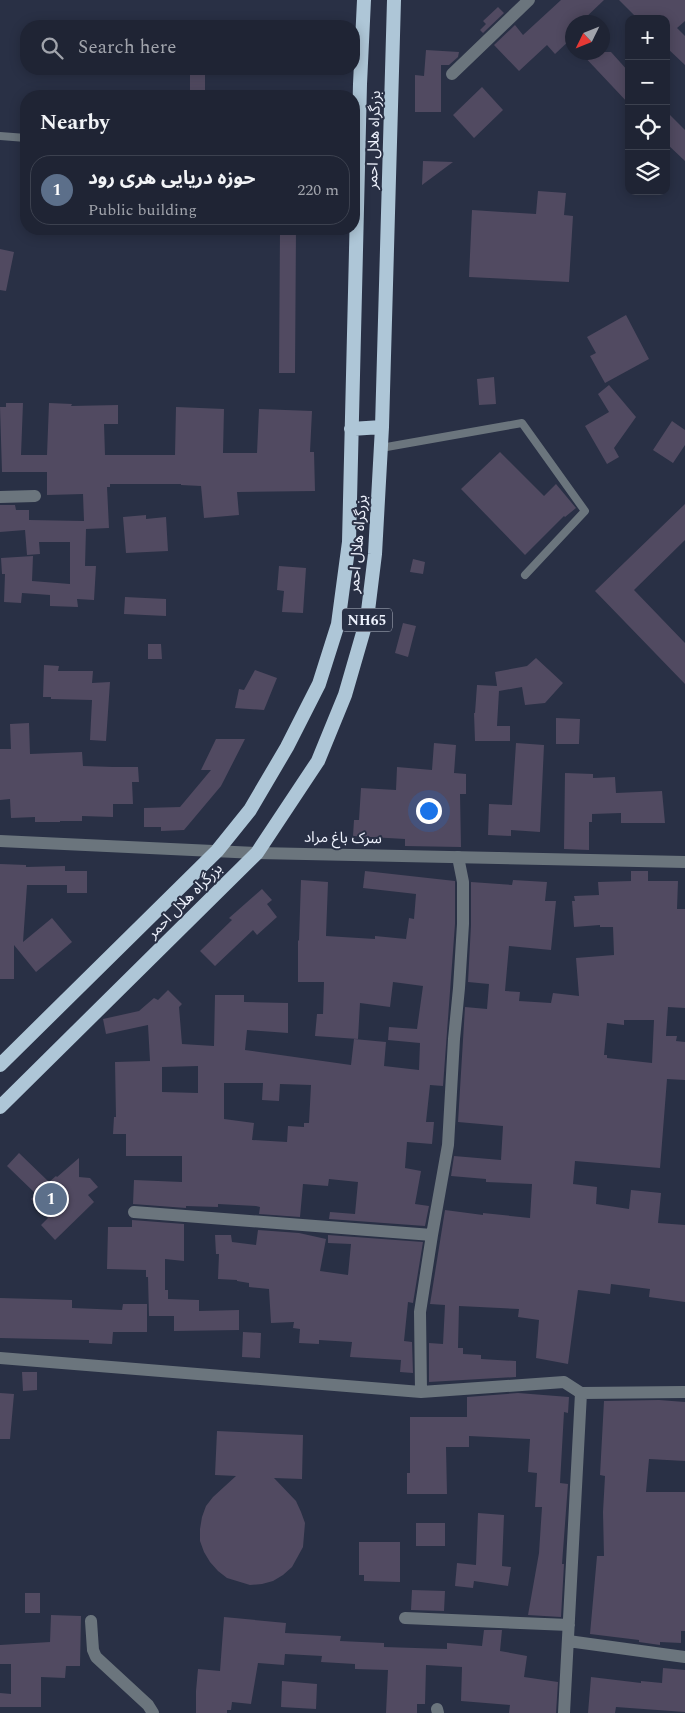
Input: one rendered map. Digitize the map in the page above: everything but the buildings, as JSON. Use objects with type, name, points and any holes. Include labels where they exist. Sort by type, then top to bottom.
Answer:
[{"type":"highway","name":"بزرگراه هلال احمر","points":[[359,90],[364,0]]},
{"type":"highway","name":"بزرگراه هلال احمر","points":[[0,1107],[257,853],[318,761],[345,695],[367,619],[375,554],[382,427],[394,0]]},
{"type":"highway","name":"بزرگراه هلال احمر","points":[[0,1065],[217,851],[250,810],[287,747],[319,684],[338,624],[349,542],[355,235]]},
{"type":"highway","points":[[351,429],[382,427]]},
{"type":"street","points":[[452,74],[529,0]]},
{"type":"street","points":[[0,497],[35,496]]},
{"type":"street","name":"سرک باغ مراد","points":[[0,842],[257,853],[685,862]]},
{"type":"street","points":[[421,1392],[420,1312],[448,1145],[459,988],[463,924],[463,882],[458,857]]},
{"type":"street","points":[[134,1212],[432,1235]]},
{"type":"street","points":[[0,1358],[421,1392],[564,1382],[581,1393],[685,1392]]},
{"type":"street","points":[[564,1713],[581,1393]]},
{"type":"street","points":[[405,1618],[569,1625]]},
{"type":"street","points":[[91,1621],[93,1650],[96,1657],[148,1705],[153,1713]]},
{"type":"street","points":[[568,1641],[685,1657]]},
{"type":"lane","points":[[0,136],[20,138]]},
{"type":"lane","points":[[381,448],[522,423],[585,511],[525,575]]},
{"type":"place","name":"حوزه دریایی هری رود","points":[[51,1199]]}]
